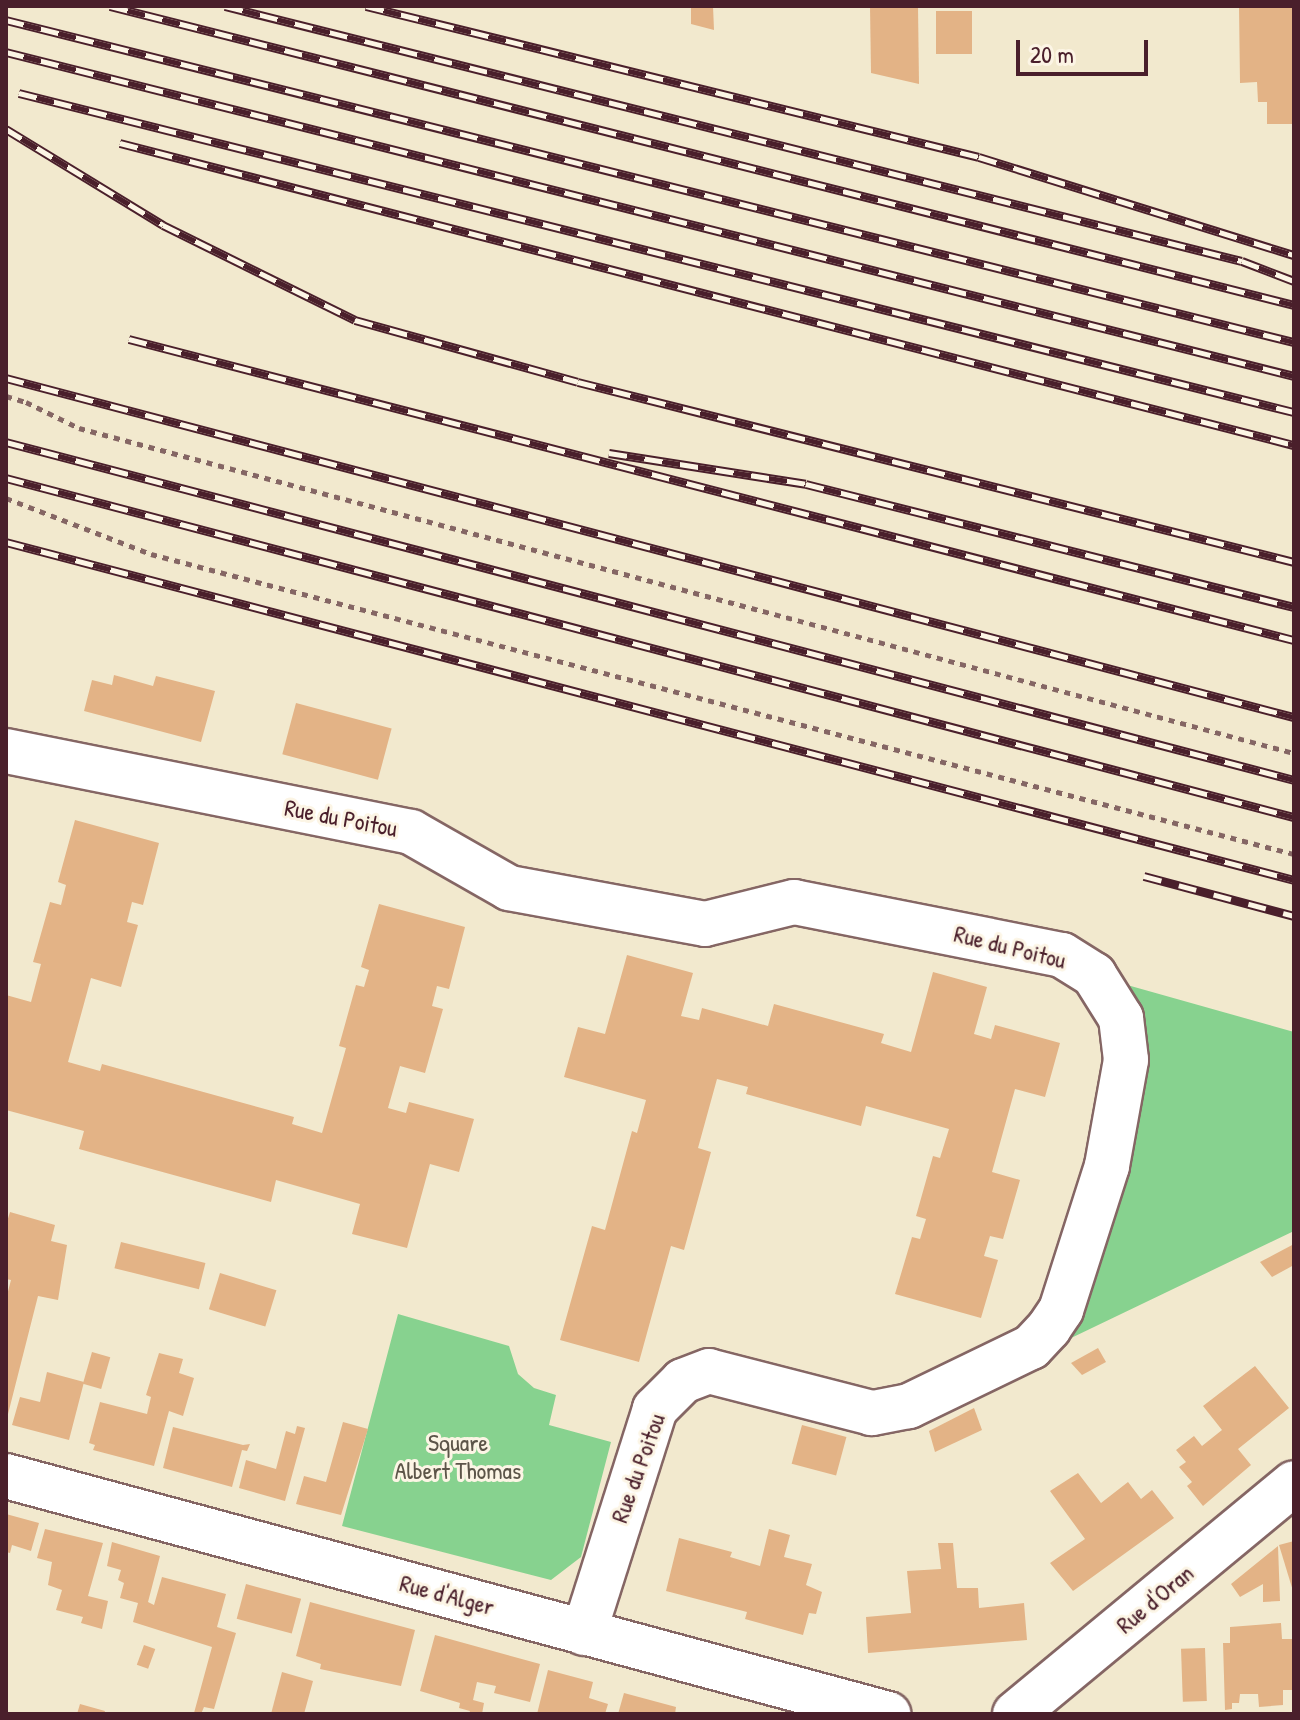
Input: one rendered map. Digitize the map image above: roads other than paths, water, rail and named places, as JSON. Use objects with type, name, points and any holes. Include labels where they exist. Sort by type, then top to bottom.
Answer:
[{"type":"street","name":"Rue du Poitou","points":[[6,751],[411,832],[509,888],[705,924],[794,902],[1062,955],[1094,975],[1121,1018],[1126,1060],[1107,1166],[1061,1310],[1031,1347],[909,1406],[872,1413],[709,1371],[683,1381],[655,1409],[584,1633]]},
{"type":"street","name":"Rue d'Alger","points":[[6,1476],[888,1714]]},
{"type":"street","name":"Rue d'Oran","points":[[1015,1714],[1294,1483]]},
{"type":"railway","points":[[110,6],[1294,305]]},
{"type":"railway","points":[[225,6],[1242,261],[1294,281]]},
{"type":"railway","points":[[366,6],[979,157],[1294,255]]},
{"type":"railway","points":[[6,20],[1294,342]]},
{"type":"railway","points":[[6,52],[1294,376]]},
{"type":"railway","points":[[19,93],[1294,412]]},
{"type":"railway","points":[[6,129],[163,225],[355,320],[578,382],[1294,562]]},
{"type":"railway","points":[[120,143],[1294,445]]},
{"type":"railway","points":[[129,339],[1294,640]]},
{"type":"railway","points":[[6,378],[1294,717]]},
{"type":"railway","points":[[6,442],[1294,780]]},
{"type":"railway","points":[[609,453],[806,484],[1294,607]]},
{"type":"railway","points":[[6,478],[1294,817]]},
{"type":"railway","points":[[6,542],[1294,880]]},
{"type":"railway","points":[[1144,876],[1294,916]]},
{"type":"park label","name":"Square Albert Thomas","points":[[458,1457]]}]
